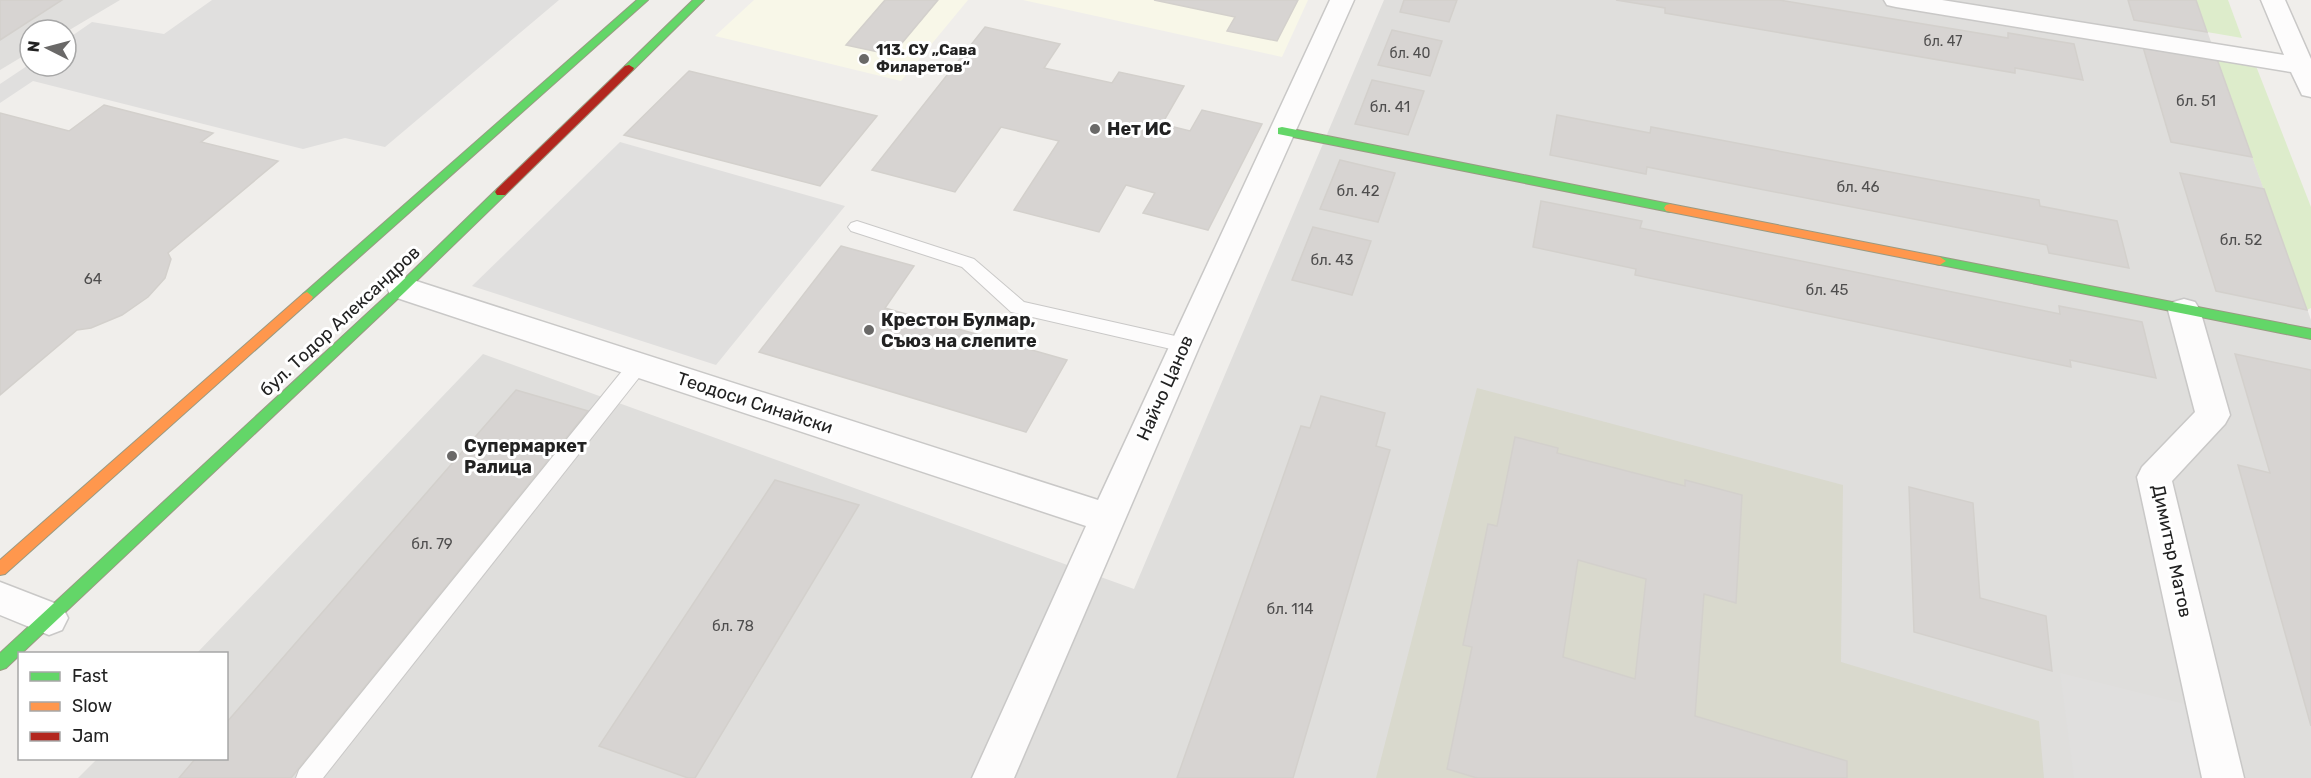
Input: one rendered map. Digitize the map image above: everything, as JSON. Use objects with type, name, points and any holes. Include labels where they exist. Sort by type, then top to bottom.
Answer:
[{"type":"main road","name":"бул. Тодор Александров","points":[[0,569],[643,0]]},
{"type":"main road","name":"бул. Тодор Александров","points":[[0,663],[402,288],[699,0]]},
{"type":"main road","points":[[1282,131],[2311,334]]},
{"type":"street","name":"Найчо Цанов","points":[[993,778],[1184,345],[1342,0]]},
{"type":"street","points":[[1896,0],[2306,77]]},
{"type":"street","points":[[2273,0],[2306,77]]},
{"type":"street","name":"Теодоси Синайски","points":[[402,288],[1108,518]]},
{"type":"street","name":"Димитър Матов","points":[[2184,310],[2213,415],[2154,477],[2223,778]]},
{"type":"street","points":[[0,598],[49,618]]},
{"type":"lane","points":[[857,226],[968,263],[1018,307],[1184,345]]},
{"type":"lane","points":[[308,778],[638,365]]},
{"type":"shaded area","points":[[0,0],[120,0],[78,25],[78,18],[18,18],[18,59],[0,70]]},
{"type":"shaded area","points":[[212,0],[559,0],[385,147],[345,138],[303,149],[33,81],[0,103],[0,84],[18,72],[18,78],[78,78],[78,32],[92,22],[164,34]]},
{"type":"shaded area","name":"113. СУ „Сава Филаретов“","points":[[754,0],[968,0],[901,81],[715,36]]},
{"type":"shaded area","points":[[1023,0],[1308,0],[1282,57]]},
{"type":"shaded area","points":[[1384,0],[2196,0],[2311,320],[2311,778],[78,778],[96,760],[228,760],[228,652],[198,652],[483,354],[1134,589]]},
{"type":"shaded area","points":[[620,142],[845,206],[716,365],[472,286]]},
{"type":"shaded area","points":[[1477,388],[1843,485],[1841,662],[2039,721],[2044,778],[1376,778]]},
{"type":"shaded area","points":[[2060,673],[2196,707],[2211,778],[2074,778]]},
{"type":"green space","points":[[2196,0],[2228,0],[2242,38],[2207,32]]},
{"type":"green space","points":[[2217,59],[2256,66],[2311,207],[2311,308],[2307,310]]},
{"type":"building","points":[[0,0],[62,0],[34,18],[18,18],[18,28],[0,40]]},
{"type":"building","points":[[885,0],[938,0],[892,55],[846,45]]},
{"type":"building","points":[[1154,0],[1298,0],[1277,41],[1227,31],[1235,17]]},
{"type":"building","points":[[1404,0],[1457,0],[1449,22],[1400,12]]},
{"type":"building","points":[[1616,0],[1779,0],[2008,38],[2008,33],[2074,44],[2083,80],[2015,68],[2015,73],[1665,13],[1665,8]]},
{"type":"building","points":[[2128,0],[2196,0],[2207,32],[2134,20]]},
{"type":"building","name":"Нет ИС","points":[[985,27],[1060,44],[1044,68],[1112,83],[1119,72],[1184,86],[1162,124],[1190,131],[1202,110],[1262,124],[1208,230],[1143,213],[1155,193],[1126,185],[1099,232],[1014,210],[1059,141],[1001,127],[955,192],[872,170]]},
{"type":"building","points":[[1392,30],[1442,41],[1430,76],[1378,65]]},
{"type":"building","points":[[2143,47],[2217,59],[2252,157],[2171,142]]},
{"type":"building","points":[[689,71],[877,116],[820,186],[624,135]]},
{"type":"building","points":[[1372,80],[1424,91],[1408,135],[1355,124]]},
{"type":"building","points":[[104,105],[213,133],[201,142],[278,161],[168,253],[171,259],[165,278],[148,297],[122,315],[91,328],[77,330],[0,395],[0,113],[69,131]]},
{"type":"building","points":[[1557,115],[1650,133],[1651,127],[2039,200],[2040,206],[2117,221],[2129,268],[2049,253],[2047,245],[1647,167],[1646,174],[1550,155]]},
{"type":"building","points":[[1340,160],[1395,173],[1378,222],[1320,209]]},
{"type":"building","points":[[2180,173],[2264,189],[2307,310],[2216,291]]},
{"type":"building","points":[[1541,201],[1642,221],[1640,228],[2060,314],[2059,306],[2142,322],[2156,378],[2070,360],[2071,367],[1635,275],[1636,269],[1533,247]]},
{"type":"building","points":[[1313,227],[1371,241],[1352,295],[1292,280]]},
{"type":"building","name":"Крестон Булмар, Съюз на слепите","points":[[841,246],[914,266],[885,308],[1067,360],[1026,432],[759,352]]},
{"type":"building","points":[[2235,354],[2311,370],[2311,726],[2238,465],[2270,473]]},
{"type":"building","points":[[516,390],[588,411],[291,778],[179,778],[194,760],[228,760],[228,721]]},
{"type":"building","points":[[1321,396],[1385,413],[1376,446],[1390,450],[1293,778],[1177,778],[1301,426],[1310,428]]},
{"type":"building","points":[[1515,437],[1558,448],[1557,453],[1685,486],[1685,480],[1742,495],[1736,603],[1704,594],[1695,716],[1847,761],[1847,778],[1477,778],[1447,769],[1472,647],[1463,645],[1488,524],[1497,526]],"holes":[[[1578,560],[1646,579],[1635,679],[1563,657]]]},
{"type":"building","points":[[775,480],[859,505],[695,778],[688,778],[599,746]]},
{"type":"building","points":[[1909,487],[1973,503],[1980,598],[2046,616],[2052,671],[1914,632]]},
{"type":"traffic: fast","points":[[307,297],[643,0]]},
{"type":"traffic: fast","points":[[629,68],[699,0]]},
{"type":"traffic: fast","points":[[1282,131],[1670,208]]},
{"type":"traffic: fast","points":[[0,663],[402,288],[501,192]]},
{"type":"traffic: fast","points":[[1940,261],[2311,334]]},
{"type":"traffic: slow","points":[[1670,208],[1940,261]]},
{"type":"traffic: slow","points":[[0,569],[307,297]]},
{"type":"traffic: jam","points":[[501,192],[629,68]]},
{"type":"place","name":"113. СУ „Сава Филаретов“","points":[[864,59]]},
{"type":"place","name":"Нет ИС","points":[[1095,129]]},
{"type":"place","name":"Крестон Булмар, Съюз на слепите","points":[[869,330]]},
{"type":"place","name":"Супермаркет Ралица","points":[[452,456]]}]
